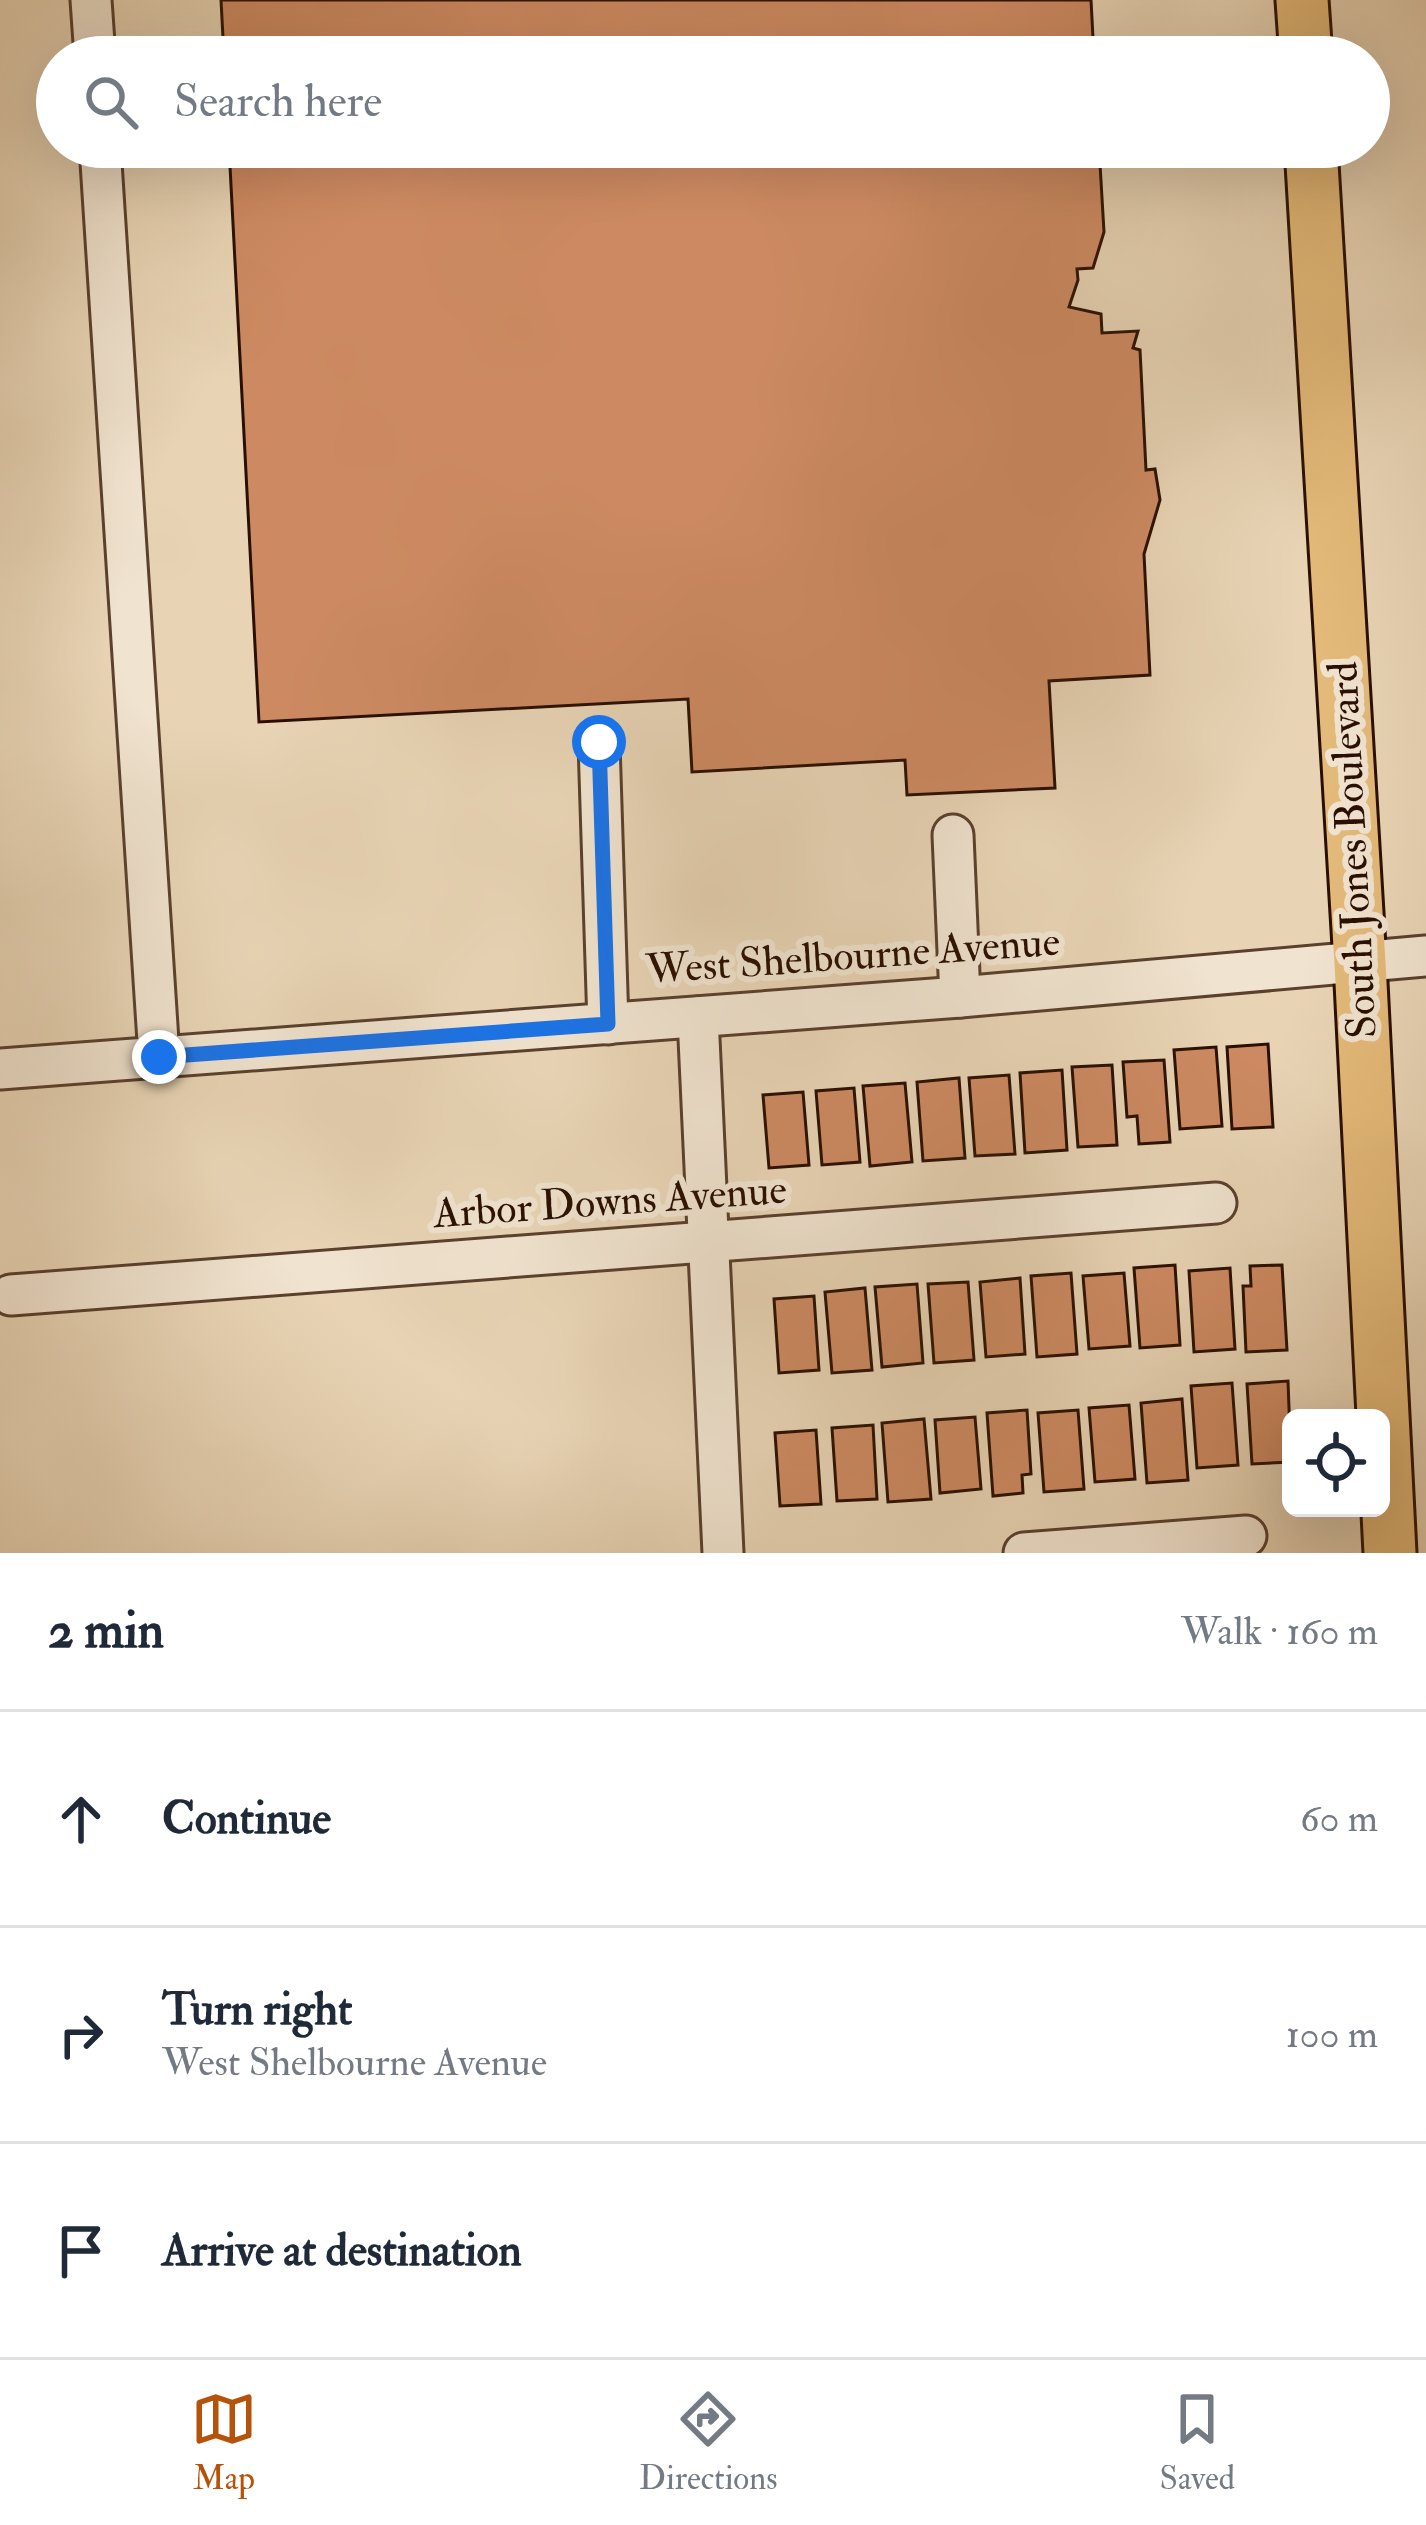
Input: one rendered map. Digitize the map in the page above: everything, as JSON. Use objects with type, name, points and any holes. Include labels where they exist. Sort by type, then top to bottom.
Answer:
[{"type":"main road","points":[[1303,0],[1305,36]]},
{"type":"main road","name":"South Jones Boulevard","points":[[1312,168],[1390,1553]]},
{"type":"street","points":[[91,0],[93,36]]},
{"type":"street","points":[[101,168],[159,1057]]},
{"type":"street","points":[[599,742],[608,1024]]},
{"type":"street","points":[[953,835],[960,997]]},
{"type":"street","name":"West Shelbourne Avenue","points":[[0,1069],[960,997],[1426,956]]},
{"type":"street","points":[[698,1017],[724,1553]]},
{"type":"street","name":"Arbor Downs Avenue","points":[[11,1295],[1216,1203]]},
{"type":"street","points":[[1024,1553],[1246,1536]]},
{"type":"building","points":[[221,0],[1091,0],[1093,36],[223,36]]},
{"type":"building","points":[[230,168],[1100,168],[1104,232],[1093,268],[1077,269],[1069,307],[1101,314],[1102,333],[1138,331],[1133,348],[1140,350],[1146,470],[1155,469],[1160,500],[1144,554],[1150,675],[1049,681],[1055,788],[907,795],[905,760],[692,772],[688,699],[259,722]]},
{"type":"building","points":[[1268,1044],[1273,1127],[1232,1129],[1227,1047]]},
{"type":"building","points":[[1216,1047],[1222,1126],[1180,1129],[1174,1050]]},
{"type":"building","points":[[1164,1060],[1170,1142],[1139,1144],[1137,1116],[1127,1117],[1123,1062]]},
{"type":"building","points":[[1112,1065],[1117,1145],[1078,1147],[1072,1067]]},
{"type":"building","points":[[1062,1070],[1067,1150],[1025,1153],[1020,1073]]},
{"type":"building","points":[[1009,1075],[1015,1154],[975,1156],[969,1078]]},
{"type":"building","points":[[959,1078],[965,1158],[923,1161],[917,1082]]},
{"type":"building","points":[[905,1083],[912,1162],[870,1166],[863,1086]]},
{"type":"building","points":[[854,1088],[860,1162],[822,1165],[816,1091]]},
{"type":"building","points":[[803,1092],[809,1165],[769,1168],[763,1095]]},
{"type":"building","points":[[1175,1265],[1180,1345],[1140,1348],[1134,1268]]},
{"type":"building","points":[[1282,1265],[1287,1350],[1246,1352],[1243,1286],[1251,1286],[1250,1266]]},
{"type":"building","points":[[1230,1268],[1235,1349],[1194,1352],[1189,1271]]},
{"type":"building","points":[[1071,1273],[1077,1354],[1037,1357],[1031,1276]]},
{"type":"building","points":[[1124,1273],[1130,1346],[1089,1349],[1083,1276]]},
{"type":"building","points":[[1020,1278],[1025,1354],[986,1357],[980,1282]]},
{"type":"building","points":[[968,1282],[974,1360],[934,1363],[928,1284]]},
{"type":"building","points":[[917,1284],[923,1363],[882,1367],[875,1287]]},
{"type":"building","points":[[865,1288],[872,1370],[832,1373],[825,1292]]},
{"type":"building","points":[[814,1296],[819,1370],[779,1373],[774,1299]]},
{"type":"building","points":[[1288,1381],[1289,1409],[1282,1409],[1282,1462],[1252,1464],[1247,1384]]},
{"type":"building","points":[[1232,1383],[1238,1465],[1197,1468],[1191,1386]]},
{"type":"building","points":[[1182,1399],[1188,1480],[1147,1483],[1141,1403]]},
{"type":"building","points":[[1129,1405],[1135,1479],[1095,1482],[1089,1408]]},
{"type":"building","points":[[1027,1410],[1031,1474],[1022,1475],[1023,1493],[993,1496],[987,1413]]},
{"type":"building","points":[[1078,1410],[1084,1489],[1044,1492],[1038,1413]]},
{"type":"building","points":[[975,1417],[981,1489],[940,1493],[935,1420]]},
{"type":"building","points":[[924,1419],[931,1499],[888,1502],[882,1423]]},
{"type":"building","points":[[873,1425],[877,1499],[837,1501],[832,1428]]},
{"type":"building","points":[[816,1430],[821,1504],[780,1506],[775,1433]]},
{"type":"route","points":[[159,1057],[608,1024],[599,742]]}]
